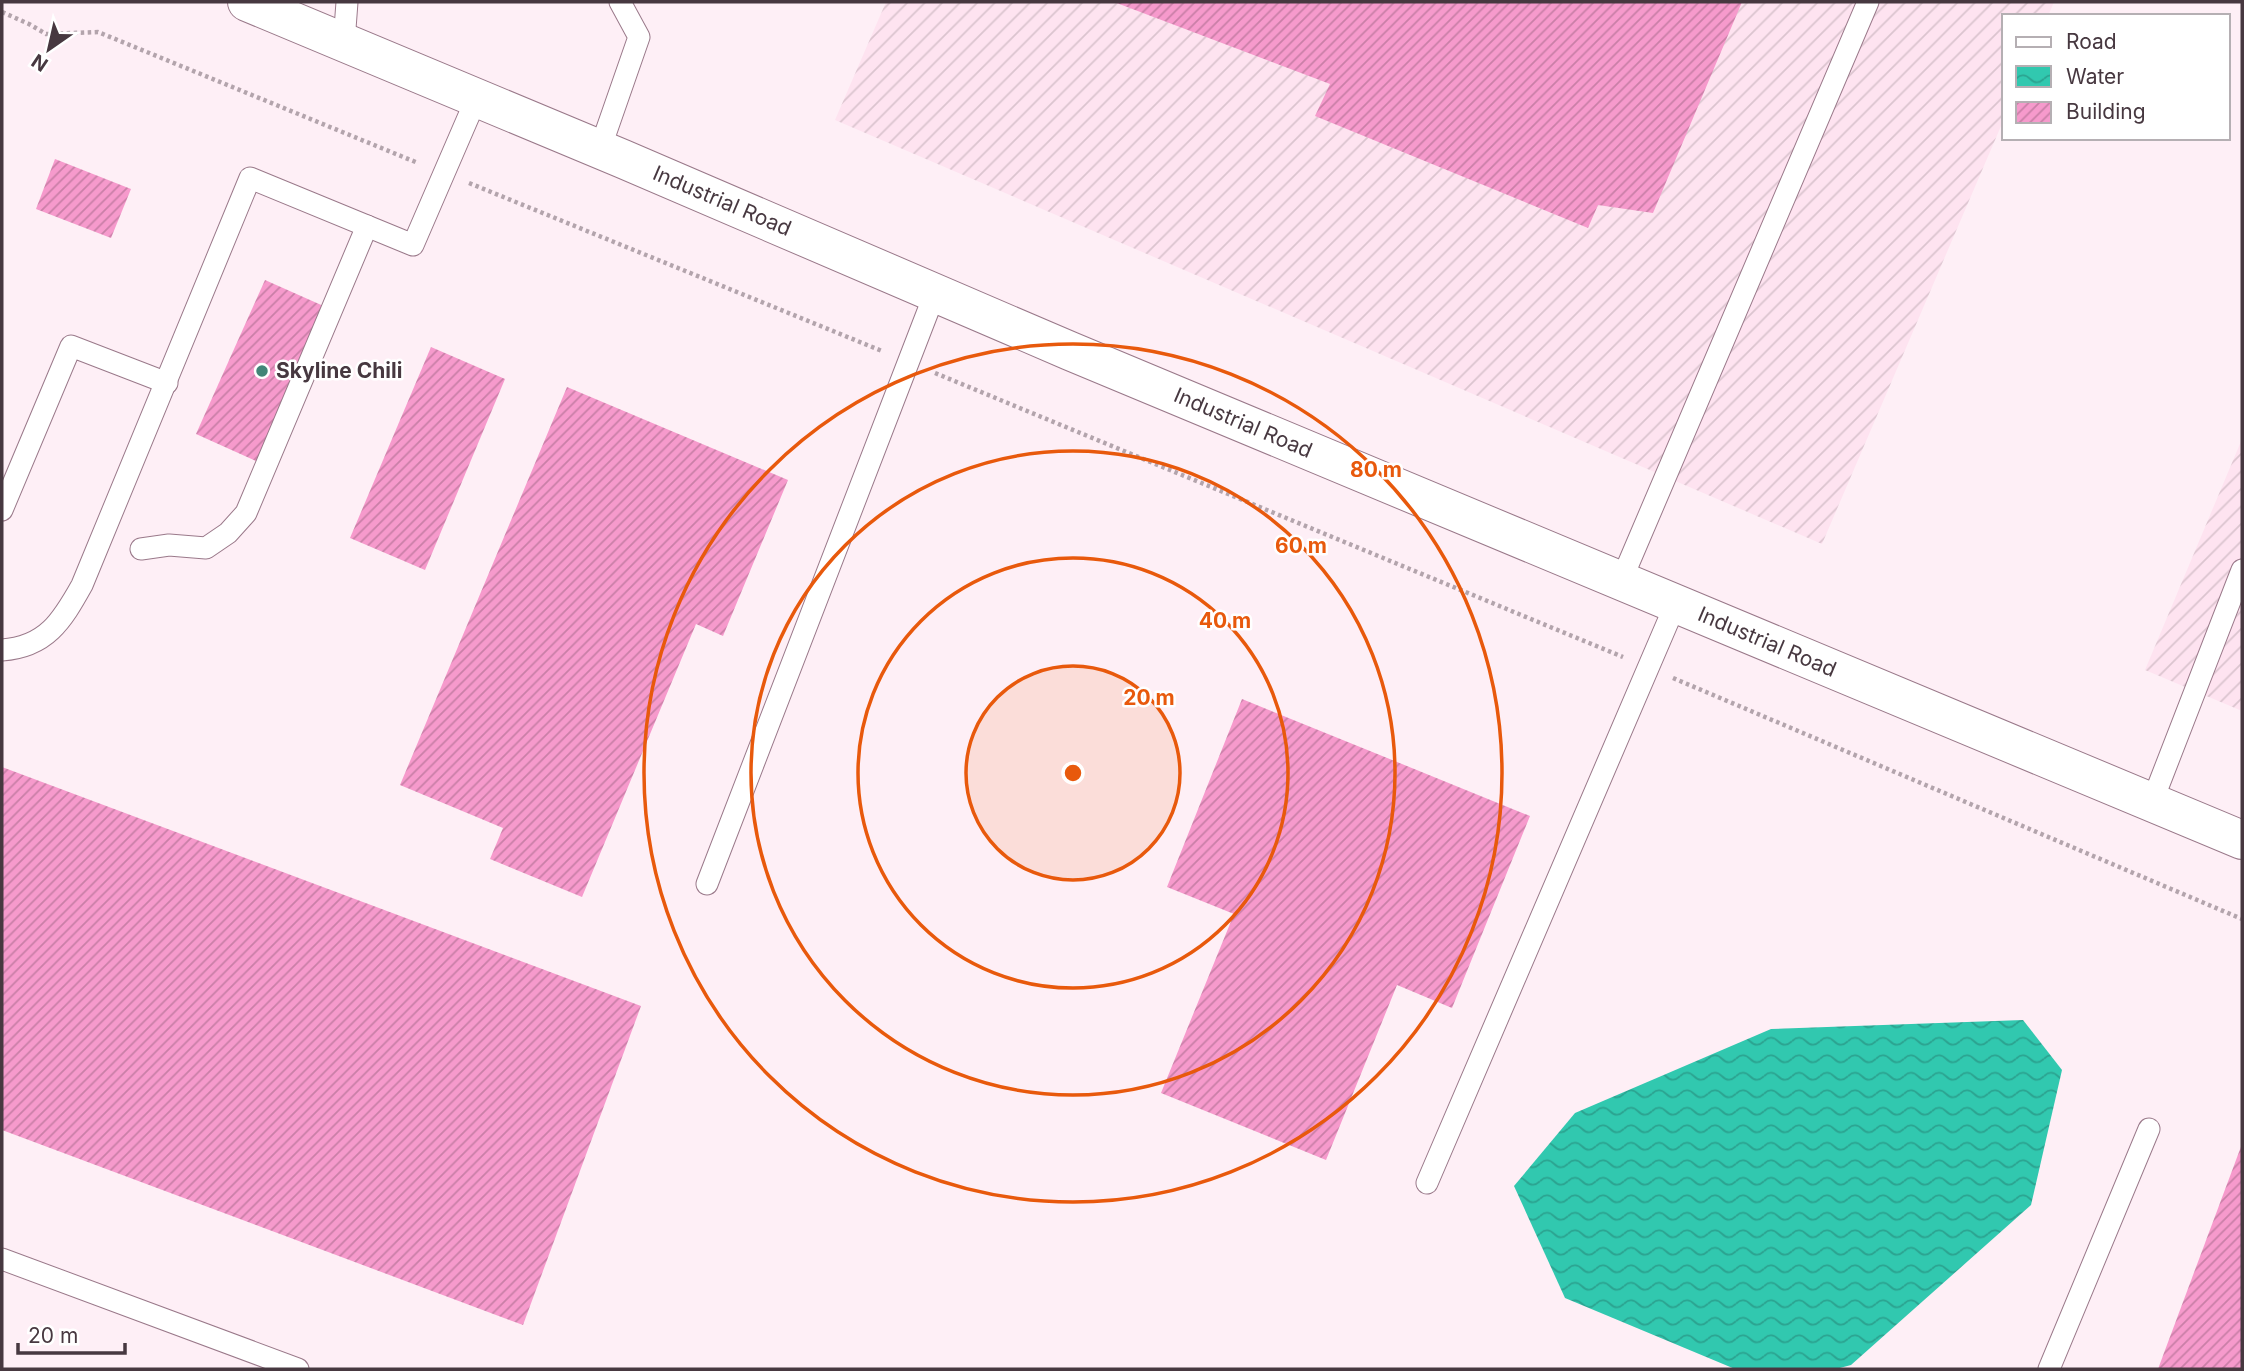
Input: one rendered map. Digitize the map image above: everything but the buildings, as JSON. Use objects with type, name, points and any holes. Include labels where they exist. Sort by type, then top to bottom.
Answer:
[{"type":"main road","name":"Industrial Road","points":[[258,4],[935,293],[2242,840]]},
{"type":"lane","points":[[344,42],[348,2]]},
{"type":"lane","points":[[600,149],[639,37],[620,2]]},
{"type":"lane","points":[[1621,581],[1868,2]]},
{"type":"lane","points":[[2,650],[20,648],[46,636],[66,615],[82,585],[105,535],[250,178],[413,245],[477,97]]},
{"type":"lane","points":[[141,549],[169,545],[206,548],[228,533],[246,513],[367,226]]},
{"type":"lane","points":[[707,884],[935,293]]},
{"type":"lane","points":[[2,510],[71,346],[167,383]]},
{"type":"lane","points":[[2152,802],[2242,570]]},
{"type":"lane","points":[[1427,1183],[1676,604]]},
{"type":"lane","points":[[2049,1369],[2149,1129]]},
{"type":"lane","points":[[2,1259],[298,1369]]},
{"type":"path","points":[[2,12],[46,34],[98,32],[405,157]]},
{"type":"path","points":[[487,190],[859,341]]},
{"type":"path","points":[[955,381],[1599,647]]},
{"type":"path","points":[[1698,688],[2242,919]]},
{"type":"shaded area","points":[[886,2],[2054,2],[2049,14],[2002,14],[2002,124],[1822,544],[835,120]]},
{"type":"shaded area","points":[[2242,439],[2242,711],[2145,670]]},
{"type":"water","points":[[2023,1020],[2062,1070],[2031,1205],[1851,1365],[1836,1369],[1735,1369],[1565,1298],[1514,1186],[1575,1113],[1771,1029]]},
{"type":"place","name":"Skyline Chili","points":[[262,371]]}]
